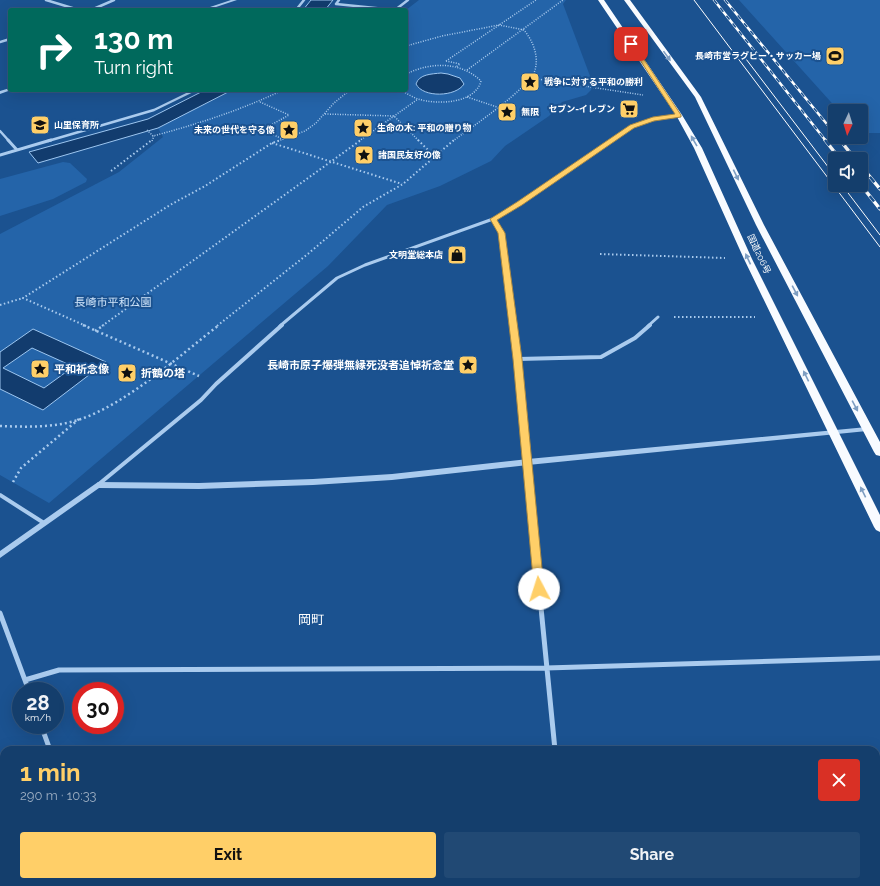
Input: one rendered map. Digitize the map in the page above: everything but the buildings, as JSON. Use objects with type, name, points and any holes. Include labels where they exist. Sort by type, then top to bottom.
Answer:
[{"type":"highway","name":"国道206号","points":[[601,0],[678,115],[698,148],[748,259],[880,527]]},
{"type":"highway","name":"国道206号","points":[[627,0],[698,97],[760,225],[880,452]]},
{"type":"street","points":[[46,0],[72,8]]},
{"type":"street","points":[[96,8],[114,0]]},
{"type":"street","points":[[209,8],[235,0]]},
{"type":"street","points":[[298,8],[304,0]]},
{"type":"street","points":[[339,0],[336,4],[375,8]]},
{"type":"street","points":[[398,8],[408,0]]},
{"type":"street","points":[[0,155],[154,110],[191,92]]},
{"type":"street","points":[[0,555],[98,485],[201,400],[260,343],[337,278],[365,265],[493,219],[520,204],[632,126],[653,119],[678,115]]},
{"type":"street","points":[[0,131],[17,150]]},
{"type":"street","points":[[493,219],[502,233],[518,359],[555,746]]},
{"type":"street","points":[[518,359],[601,357],[636,338],[658,317]]},
{"type":"street","points":[[98,485],[199,486],[313,482],[392,477],[528,462],[867,429]]},
{"type":"street","points":[[0,495],[44,523]]},
{"type":"street","points":[[0,613],[25,680],[59,670],[546,668],[880,658]]},
{"type":"street","points":[[44,734],[49,746]]},
{"type":"path","points":[[456,67],[460,64],[446,61],[536,0]]},
{"type":"path","points":[[467,70],[524,30],[563,0]]},
{"type":"path","points":[[0,426],[39,427],[80,419],[106,408],[169,364],[309,253],[363,206],[403,184],[434,156],[497,107],[531,78],[535,71],[537,59],[531,39],[524,30],[499,25],[442,36],[408,45]]},
{"type":"path","points":[[404,92],[418,99],[443,101],[467,97],[481,87],[481,81],[476,75],[467,70],[456,67],[430,66],[408,73]]},
{"type":"path","points":[[531,78],[666,97]]},
{"type":"path","points":[[111,171],[152,141],[154,136],[207,121],[259,102],[280,92]]},
{"type":"path","points":[[0,305],[23,298],[170,205],[205,186],[272,143],[305,131],[348,92]]},
{"type":"path","points":[[467,97],[497,107]]},
{"type":"path","points":[[95,331],[418,99]]},
{"type":"path","points":[[259,102],[289,115],[262,130],[283,139]]},
{"type":"path","points":[[324,114],[394,116],[434,156]]},
{"type":"path","points":[[149,132],[154,136]]},
{"type":"path","points":[[272,143],[403,184]]},
{"type":"path","points":[[600,254],[748,259]]},
{"type":"path","points":[[23,298],[216,384]]},
{"type":"path","points":[[658,317],[777,318]]},
{"type":"path","points":[[10,484],[14,481],[20,468],[80,419]]},
{"type":"green space","name":"長崎市平和公園","points":[[419,0],[566,0],[563,4],[593,84],[591,90],[586,95],[562,102],[549,116],[505,146],[491,161],[440,186],[387,205],[328,266],[49,503],[0,475],[0,234],[119,172],[163,137],[158,128],[228,92],[408,92],[408,8]]},
{"type":"green space","name":"長崎市営ラグビー・サッカー場","points":[[739,0],[880,0],[880,133],[868,133],[868,104],[833,104]]},
{"type":"green space","points":[[63,162],[70,163],[87,179],[86,182],[53,199],[0,216],[0,179]]},
{"type":"shaded area","points":[[311,0],[333,0],[327,8],[305,8]]},
{"type":"shaded area","points":[[441,73],[460,78],[464,84],[454,91],[432,94],[420,89],[416,84],[423,76]]},
{"type":"shaded area","points":[[201,92],[228,92],[158,128],[38,163],[29,152],[148,119]]},
{"type":"shaded area","points":[[33,329],[106,362],[43,410],[0,389],[0,352]],"holes":[[[32,348],[73,367],[44,388],[3,368]]]},
{"type":"tram line","points":[[694,0],[880,247]]},
{"type":"tram line","points":[[746,59],[828,167]]},
{"type":"tram line","points":[[847,192],[880,235]]},
{"type":"railway","points":[[714,0],[826,141]]},
{"type":"railway","points":[[725,0],[828,125]]},
{"type":"railway","points":[[825,140],[834,152]]},
{"type":"railway","points":[[843,144],[849,152]]},
{"type":"railway","points":[[868,174],[880,189]]},
{"type":"railway","points":[[867,192],[880,209]]},
{"type":"place","name":"長崎市営ラグビー・サッカー場","points":[[835,56]]},
{"type":"place","name":"戦争に対する平和の勝利","points":[[530,82]]},
{"type":"place","name":"セブン-イレブン","points":[[629,109]]},
{"type":"place","name":"無限","points":[[507,112]]},
{"type":"place","name":"山里保育所","points":[[40,125]]},
{"type":"place","name":"生命の木: 平和の贈り物","points":[[363,128]]},
{"type":"place","name":"未来の世代を守る像","points":[[289,130]]},
{"type":"place","name":"諸国民友好の像","points":[[364,155]]},
{"type":"place","name":"文明堂総本店","points":[[457,255]]},
{"type":"place","name":"長崎市原子爆弾無縁死没者追悼祈念堂","points":[[468,365]]},
{"type":"place","name":"平和祈念像","points":[[40,369]]},
{"type":"place","name":"折鶴の塔","points":[[127,373]]},
{"type":"district","name":"岡町","points":[[311,619]]},
{"type":"route","points":[[539,589],[518,359],[502,233],[493,219],[520,204],[632,126],[653,119],[678,115],[631,44]]}]
